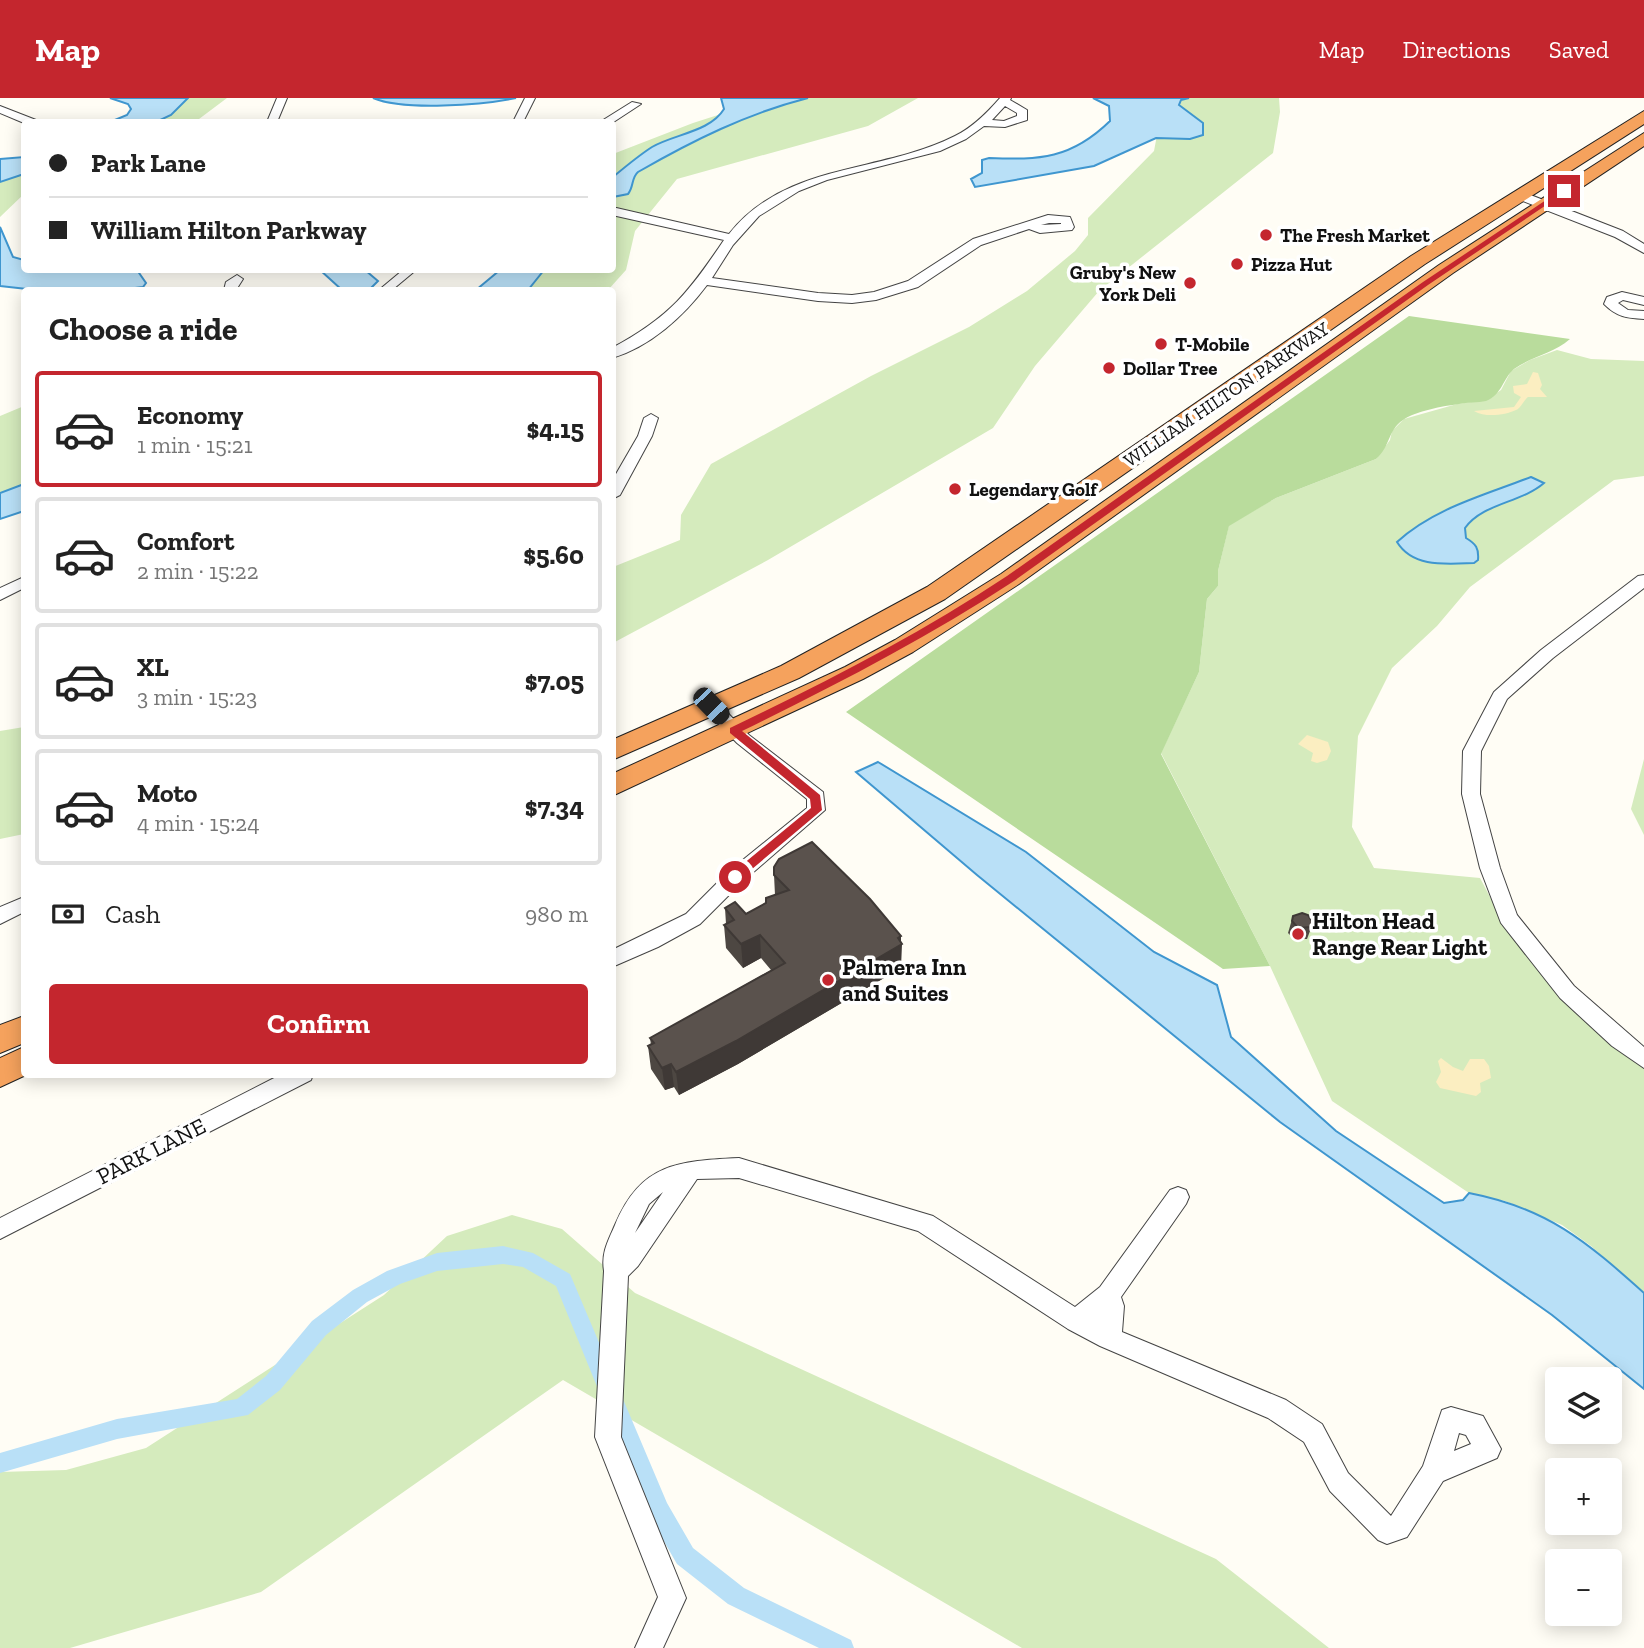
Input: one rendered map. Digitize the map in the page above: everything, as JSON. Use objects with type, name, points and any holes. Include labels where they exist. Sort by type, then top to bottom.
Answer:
[{"type":"highway","name":"WILLIAM HILTON PARKWAY","points":[[616,749],[841,647],[936,593],[1418,260],[1644,116]]},
{"type":"highway","name":"WILLIAM HILTON PARKWAY","points":[[616,784],[734,730],[904,646],[1010,579],[1425,283],[1644,138]]},
{"type":"highway","points":[[1079,528],[1153,454],[1150,444]]},
{"type":"highway","points":[[734,730],[736,708],[841,647]]},
{"type":"highway","points":[[0,1040],[21,1030]]},
{"type":"highway","points":[[0,1073],[21,1062]]},
{"type":"street","points":[[273,119],[282,98]]},
{"type":"street","points":[[520,119],[530,98]]},
{"type":"street","points":[[616,352],[659,328],[680,309],[731,238],[746,220],[766,203],[795,188],[832,175],[939,148],[965,137],[1005,100],[1023,112],[1023,117],[1005,124],[983,123]]},
{"type":"street","points":[[611,119],[636,103]]},
{"type":"street","points":[[0,108],[25,119]]},
{"type":"street","points":[[1519,195],[1619,234],[1644,249]]},
{"type":"street","points":[[616,212],[731,238]]},
{"type":"street","points":[[702,280],[818,297],[852,299],[876,296],[913,284],[977,242],[1032,226]]},
{"type":"street","points":[[1619,234],[1644,239]]},
{"type":"street","points":[[389,287],[406,273]]},
{"type":"street","points":[[1644,300],[1622,296],[1611,303],[1625,314],[1644,315]]},
{"type":"street","points":[[616,488],[652,418]]},
{"type":"street","points":[[1644,580],[1547,654],[1500,696],[1472,751],[1471,794],[1490,868],[1508,918],[1567,992],[1644,1059]]},
{"type":"street","points":[[0,595],[21,584]]},
{"type":"street","points":[[616,957],[693,919],[735,877],[816,810],[816,797],[734,730],[711,706]]},
{"type":"street","points":[[0,916],[21,906]]},
{"type":"street","name":"PARK LANE","points":[[0,1229],[295,1078]]},
{"type":"street","points":[[649,1648],[672,1598],[608,1437],[616,1271],[630,1259],[691,1170],[738,1168],[925,1223],[1077,1321],[1109,1338],[1277,1409],[1313,1433],[1339,1482],[1387,1531],[1398,1528],[1434,1472]]},
{"type":"street","points":[[1077,1321],[1108,1295],[1178,1197]]},
{"type":"street","points":[[1108,1295],[1112,1306],[1109,1338]]},
{"type":"green space","points":[[149,98],[227,98],[199,119],[129,119]]},
{"type":"green space","points":[[771,98],[918,98],[868,126],[677,179],[635,231],[626,270],[611,287],[496,287],[512,273],[616,273],[616,153],[693,123]]},
{"type":"green space","points":[[1164,98],[1279,98],[1280,112],[1273,153],[1099,291],[1035,366],[993,428],[768,560],[616,641],[616,566],[680,540],[681,515],[711,464],[871,376],[969,327],[1027,291],[1075,251],[1088,235],[1088,218],[1154,151]]},
{"type":"green space","points":[[21,166],[21,197],[0,217],[0,173]]},
{"type":"green space","points":[[1409,316],[1570,339],[1514,369],[1499,391],[1486,401],[1462,403],[1408,417],[1394,429],[1376,459],[1276,498],[1229,526],[1218,571],[1218,586],[1207,599],[1199,672],[1161,754],[1270,966],[1223,969],[846,712]]},
{"type":"green space","points":[[1557,350],[1591,359],[1644,361],[1644,476],[1614,480],[1470,587],[1437,626],[1392,668],[1358,736],[1352,827],[1374,868],[1480,878],[1506,927],[1560,997],[1630,1059],[1644,1057],[1644,1293],[1591,1246],[1562,1225],[1505,1201],[1469,1193],[1332,1101],[1270,966],[1161,753],[1199,672],[1207,599],[1218,586],[1218,571],[1229,525],[1276,498],[1376,459],[1390,440],[1392,431],[1404,419],[1457,404],[1486,400],[1501,390],[1511,371],[1530,360]]},
{"type":"green space","points":[[21,407],[21,499],[0,509],[0,416]]},
{"type":"green space","points":[[21,728],[21,835],[0,839],[0,731]]},
{"type":"green space","points":[[1644,759],[1644,835],[1631,809]]},
{"type":"green space","points":[[512,1215],[562,1229],[635,1293],[1216,1559],[1329,1648],[1022,1648],[563,1380],[261,1592],[70,1648],[0,1648],[0,1472],[66,1470],[146,1448],[384,1295],[447,1236]]},
{"type":"sand","points":[[1533,372],[1538,373],[1542,385],[1540,389],[1547,397],[1528,397],[1512,412],[1490,415],[1474,411],[1514,407],[1521,397],[1514,393],[1513,386],[1527,384]]},
{"type":"sand","points":[[1307,735],[1328,742],[1331,751],[1327,760],[1317,763],[1311,761],[1313,753],[1298,744]]},
{"type":"sand","points":[[1441,1058],[1463,1071],[1470,1059],[1484,1059],[1489,1066],[1491,1078],[1480,1083],[1481,1092],[1476,1096],[1440,1088],[1436,1082],[1441,1072],[1438,1061]]},
{"type":"water","points":[[110,98],[188,98],[171,115],[162,119],[117,119],[127,115],[131,109],[128,104]]},
{"type":"water","points":[[373,98],[516,98],[464,105],[423,106]]},
{"type":"water","points":[[721,98],[808,98],[742,120],[679,149],[638,172],[628,194],[616,196],[616,175],[652,147],[701,128],[718,117],[724,109]]},
{"type":"water","points":[[1093,98],[1189,98],[1181,100],[1179,105],[1203,123],[1203,135],[1190,139],[1156,138],[1094,166],[975,187],[971,179],[982,173],[982,160],[1054,154],[1068,150],[1096,134],[1110,121],[1109,106]]},
{"type":"water","points":[[21,157],[21,175],[0,182],[0,159]]},
{"type":"water","points":[[0,227],[13,257],[21,259],[21,273],[139,273],[146,283],[143,287],[21,288],[0,286]]},
{"type":"water","points":[[323,273],[369,273],[378,281],[372,287],[339,287]]},
{"type":"water","points":[[496,273],[542,273],[530,287],[480,287]]},
{"type":"water","points":[[1531,477],[1544,483],[1535,490],[1482,513],[1465,528],[1466,538],[1477,549],[1478,560],[1474,563],[1431,563],[1412,556],[1397,542],[1411,530],[1444,511]]},
{"type":"water","points":[[21,485],[21,512],[0,519],[0,493]]},
{"type":"water","points":[[878,762],[1026,852],[1154,952],[1217,985],[1231,1037],[1336,1131],[1444,1203],[1463,1200],[1469,1193],[1497,1199],[1543,1218],[1584,1242],[1644,1293],[1644,1389],[1622,1371],[1622,1367],[1617,1367],[1552,1315],[1280,1122],[977,875],[856,772]]},
{"type":"building","name":"Palmera Inn and Suites","points":[[812,842],[870,899],[901,936],[898,938],[902,944],[736,1041],[676,1072],[671,1064],[662,1068],[648,1046],[654,1043],[650,1038],[785,963],[760,935],[741,944],[724,925],[734,920],[725,908],[735,902],[746,914],[766,903],[766,898],[789,890],[774,875],[774,867],[779,859]]},
{"type":"building","points":[[1302,913],[1308,915],[1313,923],[1311,927],[1298,928],[1292,921],[1293,916]]},
{"type":"waterway","points":[[0,1463],[117,1429],[241,1408],[273,1383],[319,1328],[360,1296],[394,1277],[437,1262],[503,1255],[526,1259],[563,1280],[659,1511],[685,1556],[736,1596],[843,1648]]},
{"type":"place","name":"The Fresh Market","points":[[1266,235]]},
{"type":"place","name":"Pizza Hut","points":[[1237,264]]},
{"type":"place","name":"Gruby's New York Deli","points":[[1190,283]]},
{"type":"place","name":"T-Mobile","points":[[1161,344]]},
{"type":"place","name":"Dollar Tree","points":[[1109,368]]},
{"type":"place","name":"Legendary Golf","points":[[955,489]]},
{"type":"place","name":"Hilton Head Range Rear Light","points":[[1298,934]]},
{"type":"place","name":"Palmera Inn and Suites","points":[[828,980]]},
{"type":"route","points":[[735,877],[816,810],[816,797],[734,730],[854,673],[950,618],[1010,579],[1425,283],[1564,191]]}]
